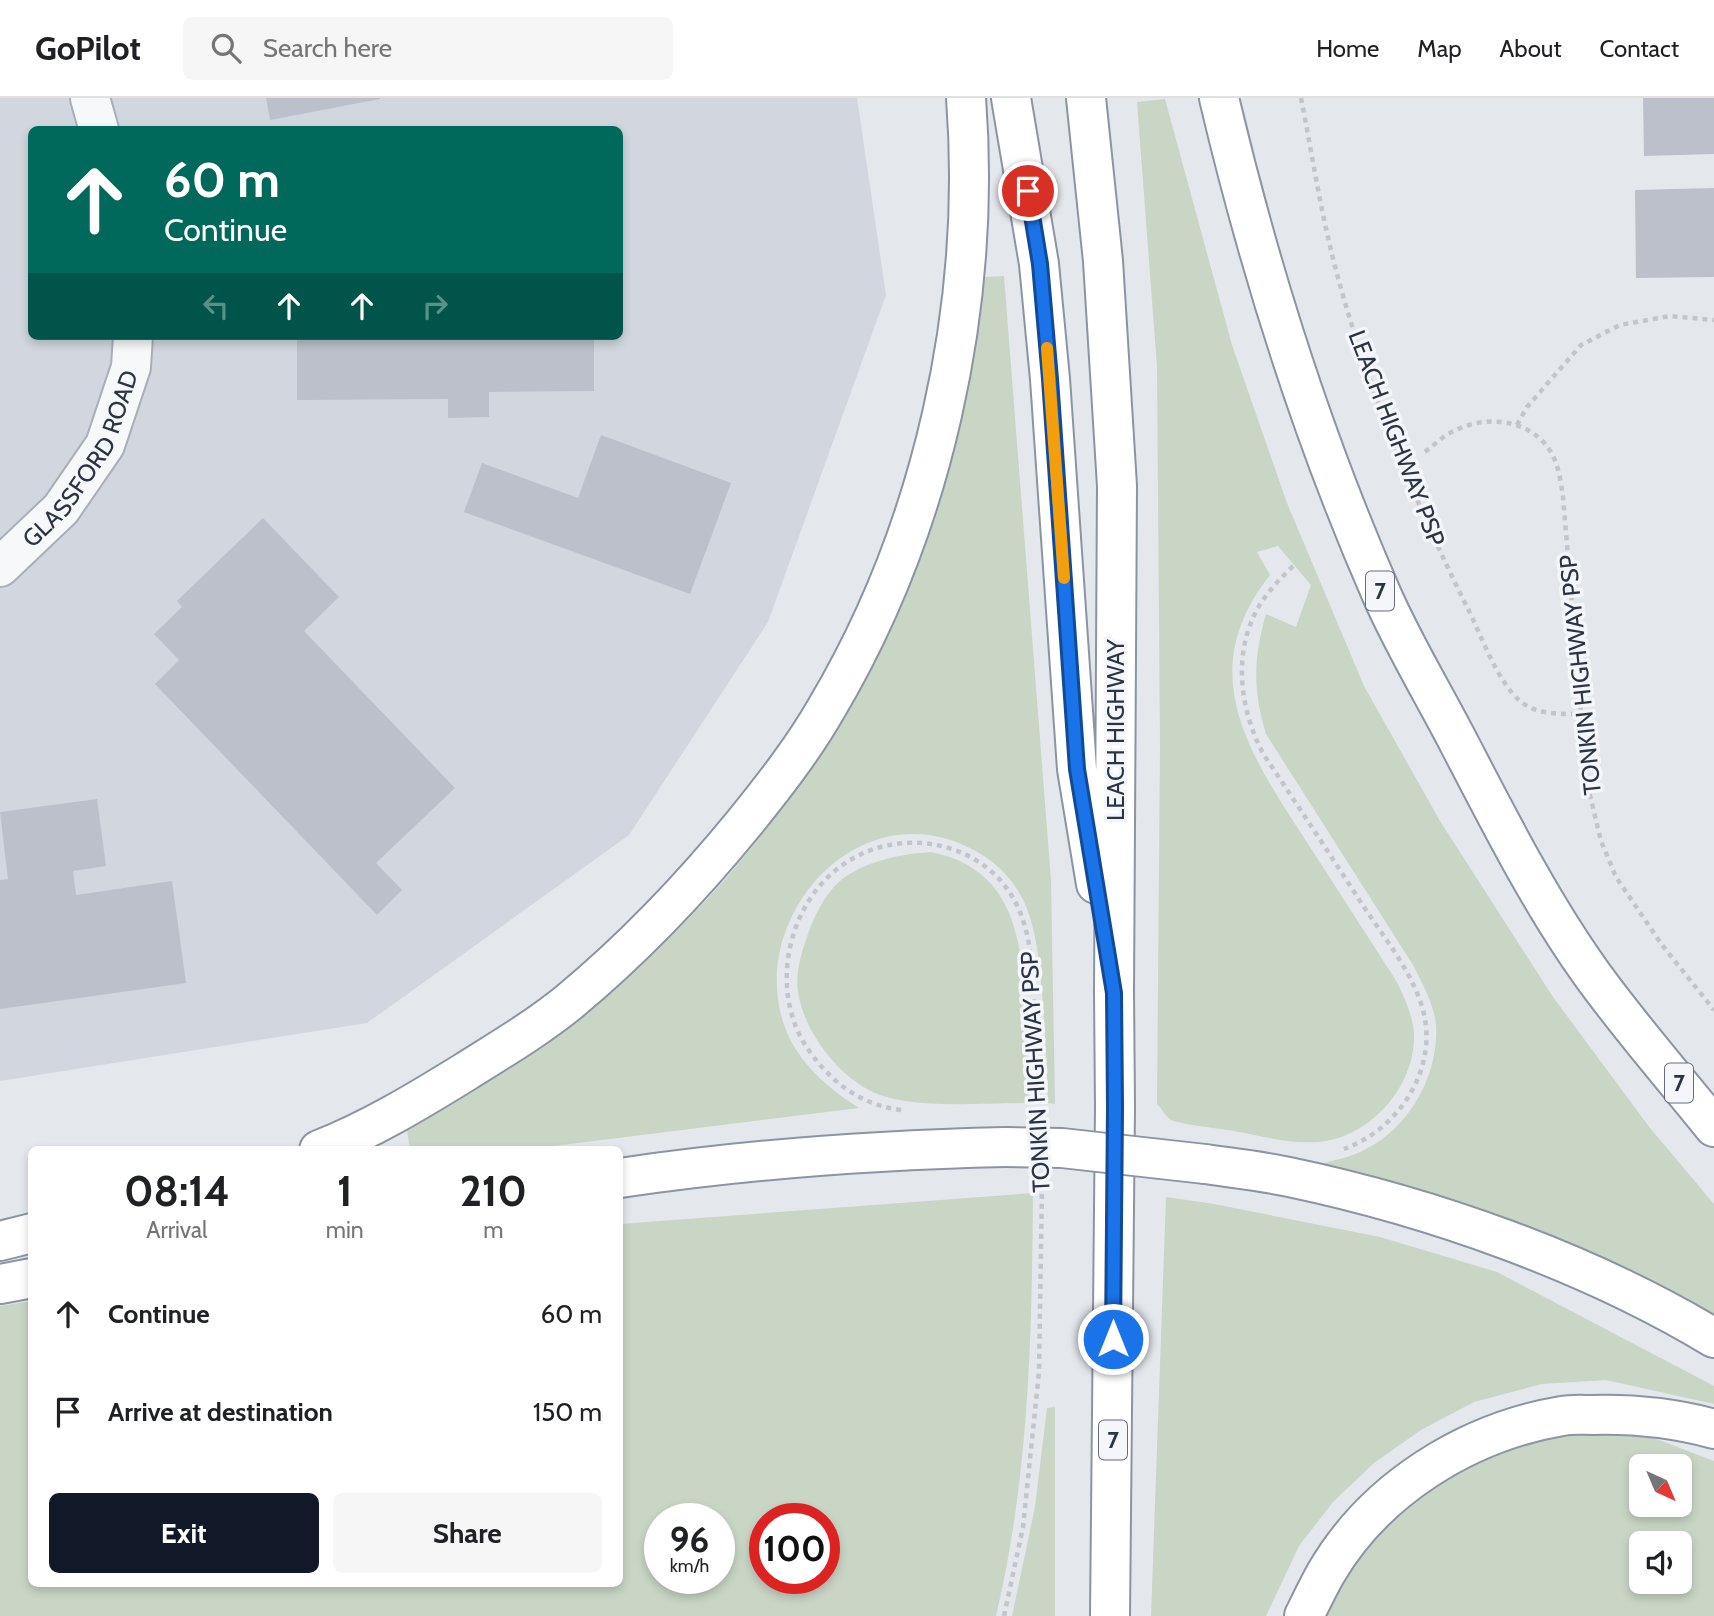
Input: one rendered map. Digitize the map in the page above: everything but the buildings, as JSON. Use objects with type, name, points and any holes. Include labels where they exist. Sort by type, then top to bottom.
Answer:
[{"type":"highway","points":[[327,1146],[402,1110],[501,1050],[578,994],[638,941],[704,873],[771,789],[826,709],[869,626],[904,543],[931,459],[949,389],[961,310],[967,225],[969,135],[966,98]]},
{"type":"highway","points":[[1011,98],[1040,264],[1077,769],[1114,993]]},
{"type":"highway","name":"LEACH HIGHWAY","points":[[1086,98],[1103,261],[1117,486],[1110,1616]]},
{"type":"highway","name":"7","points":[[1219,98],[1238,177],[1286,344],[1335,482],[1382,596],[1497,817],[1569,938],[1591,973],[1714,1127]]},
{"type":"highway","points":[[623,1178],[783,1158],[918,1149],[1006,1147],[1062,1148],[1288,1176],[1424,1212],[1524,1247],[1617,1288],[1714,1338]]},
{"type":"highway","points":[[0,1241],[28,1234]]},
{"type":"highway","points":[[0,1284],[28,1279]]},
{"type":"highway","points":[[1304,1616],[1326,1572],[1359,1528],[1391,1497],[1430,1466],[1477,1440],[1512,1427],[1564,1415],[1627,1414],[1678,1419],[1714,1429]]},
{"type":"street","points":[[90,98],[98,126]]},
{"type":"street","name":"GLASSFORD ROAD","points":[[0,568],[61,509],[105,444],[131,366],[133,340]]},
{"type":"path","name":"LEACH HIGHWAY PSP","points":[[1301,98],[1327,234],[1366,367],[1454,579],[1510,691],[1530,708],[1557,714],[1581,714]]},
{"type":"path","points":[[1425,452],[1455,430],[1475,423],[1503,421],[1517,425],[1527,407],[1581,345],[1620,325],[1670,316],[1714,320]]},
{"type":"path","name":"TONKIN HIGHWAY PSP","points":[[1517,425],[1543,441],[1553,455],[1559,471],[1589,792],[1601,841],[1616,877],[1662,945],[1714,1010]]},
{"type":"path","points":[[1293,566],[1274,586],[1251,623],[1242,668],[1247,714],[1253,734],[1264,755],[1398,959],[1418,996],[1427,1033],[1419,1076],[1408,1098],[1377,1132],[1336,1152]]},
{"type":"path","name":"TONKIN HIGHWAY PSP","points":[[901,1111],[866,1101],[848,1091],[818,1062],[802,1041],[793,1022],[787,1000],[785,975],[793,935],[801,916],[826,879],[843,864],[859,855],[899,843],[925,843],[960,851],[978,860],[996,875],[1019,910],[1030,949],[1040,1118]]},
{"type":"path","name":"TONKIN HIGHWAY PSP","points":[[1004,1616],[1023,1527],[1039,1372],[1042,1183]]},
{"type":"shaded area","points":[[0,98],[857,98],[886,295],[768,622],[629,835],[367,1023],[0,1081]]},
{"type":"green space","points":[[1165,99],[1232,345],[1287,503],[1364,686],[1440,821],[1553,997],[1650,1128],[1714,1204],[1714,1319],[1325,1169],[1325,1163],[1356,1154],[1382,1139],[1408,1113],[1419,1097],[1433,1062],[1436,1025],[1424,986],[1413,965],[1266,734],[1256,674],[1266,614],[1296,627],[1311,585],[1278,546],[1257,552],[1270,575],[1247,612],[1235,647],[1233,681],[1239,715],[1251,748],[1268,781],[1397,982],[1412,1023],[1412,1056],[1397,1092],[1371,1120],[1355,1131],[1318,1142],[1286,1141],[1176,1122],[1169,1119],[1157,1104],[1160,746],[1157,367],[1137,102]]},
{"type":"green space","points":[[1004,276],[1051,880],[1055,1104],[1048,1103],[1045,1034],[1035,936],[1020,894],[1007,875],[981,854],[961,844],[919,834],[879,839],[844,856],[814,883],[792,917],[779,955],[778,996],[789,1037],[802,1059],[819,1077],[859,1108],[554,1146],[409,1146],[407,1130],[517,1063],[585,1011],[670,937],[734,869],[816,758],[885,636],[937,510],[969,384],[985,277]]},
{"type":"green space","points":[[931,852],[959,861],[981,874],[997,891],[1008,911],[1016,934],[1024,985],[1029,1103],[926,1103],[887,1097],[858,1084],[846,1074],[825,1051],[808,1024],[797,981],[808,934],[822,903],[845,877],[855,871],[898,856]]},
{"type":"green space","points":[[1033,1193],[1030,1353],[1022,1459],[1016,1511],[996,1616],[0,1616],[0,1306],[28,1301],[28,1587],[623,1587],[623,1224]]},
{"type":"green space","points":[[1166,1197],[1380,1237],[1497,1272],[1714,1386],[1714,1404],[1606,1380],[1542,1384],[1474,1402],[1421,1430],[1374,1463],[1333,1502],[1299,1546],[1266,1616],[1151,1616]]},
{"type":"green space","points":[[1055,1407],[1055,1616],[1012,1616],[1035,1507],[1047,1408]]},
{"type":"green space","points":[[1569,1431],[1646,1435],[1714,1461],[1714,1616],[1327,1616],[1356,1562],[1398,1516],[1447,1477],[1501,1448]]},
{"type":"slow traffic","points":[[1047,348],[1064,578]]},
{"type":"route","points":[[1028,191],[1040,264],[1050,379],[1077,769],[1114,993],[1113,1339]]}]
